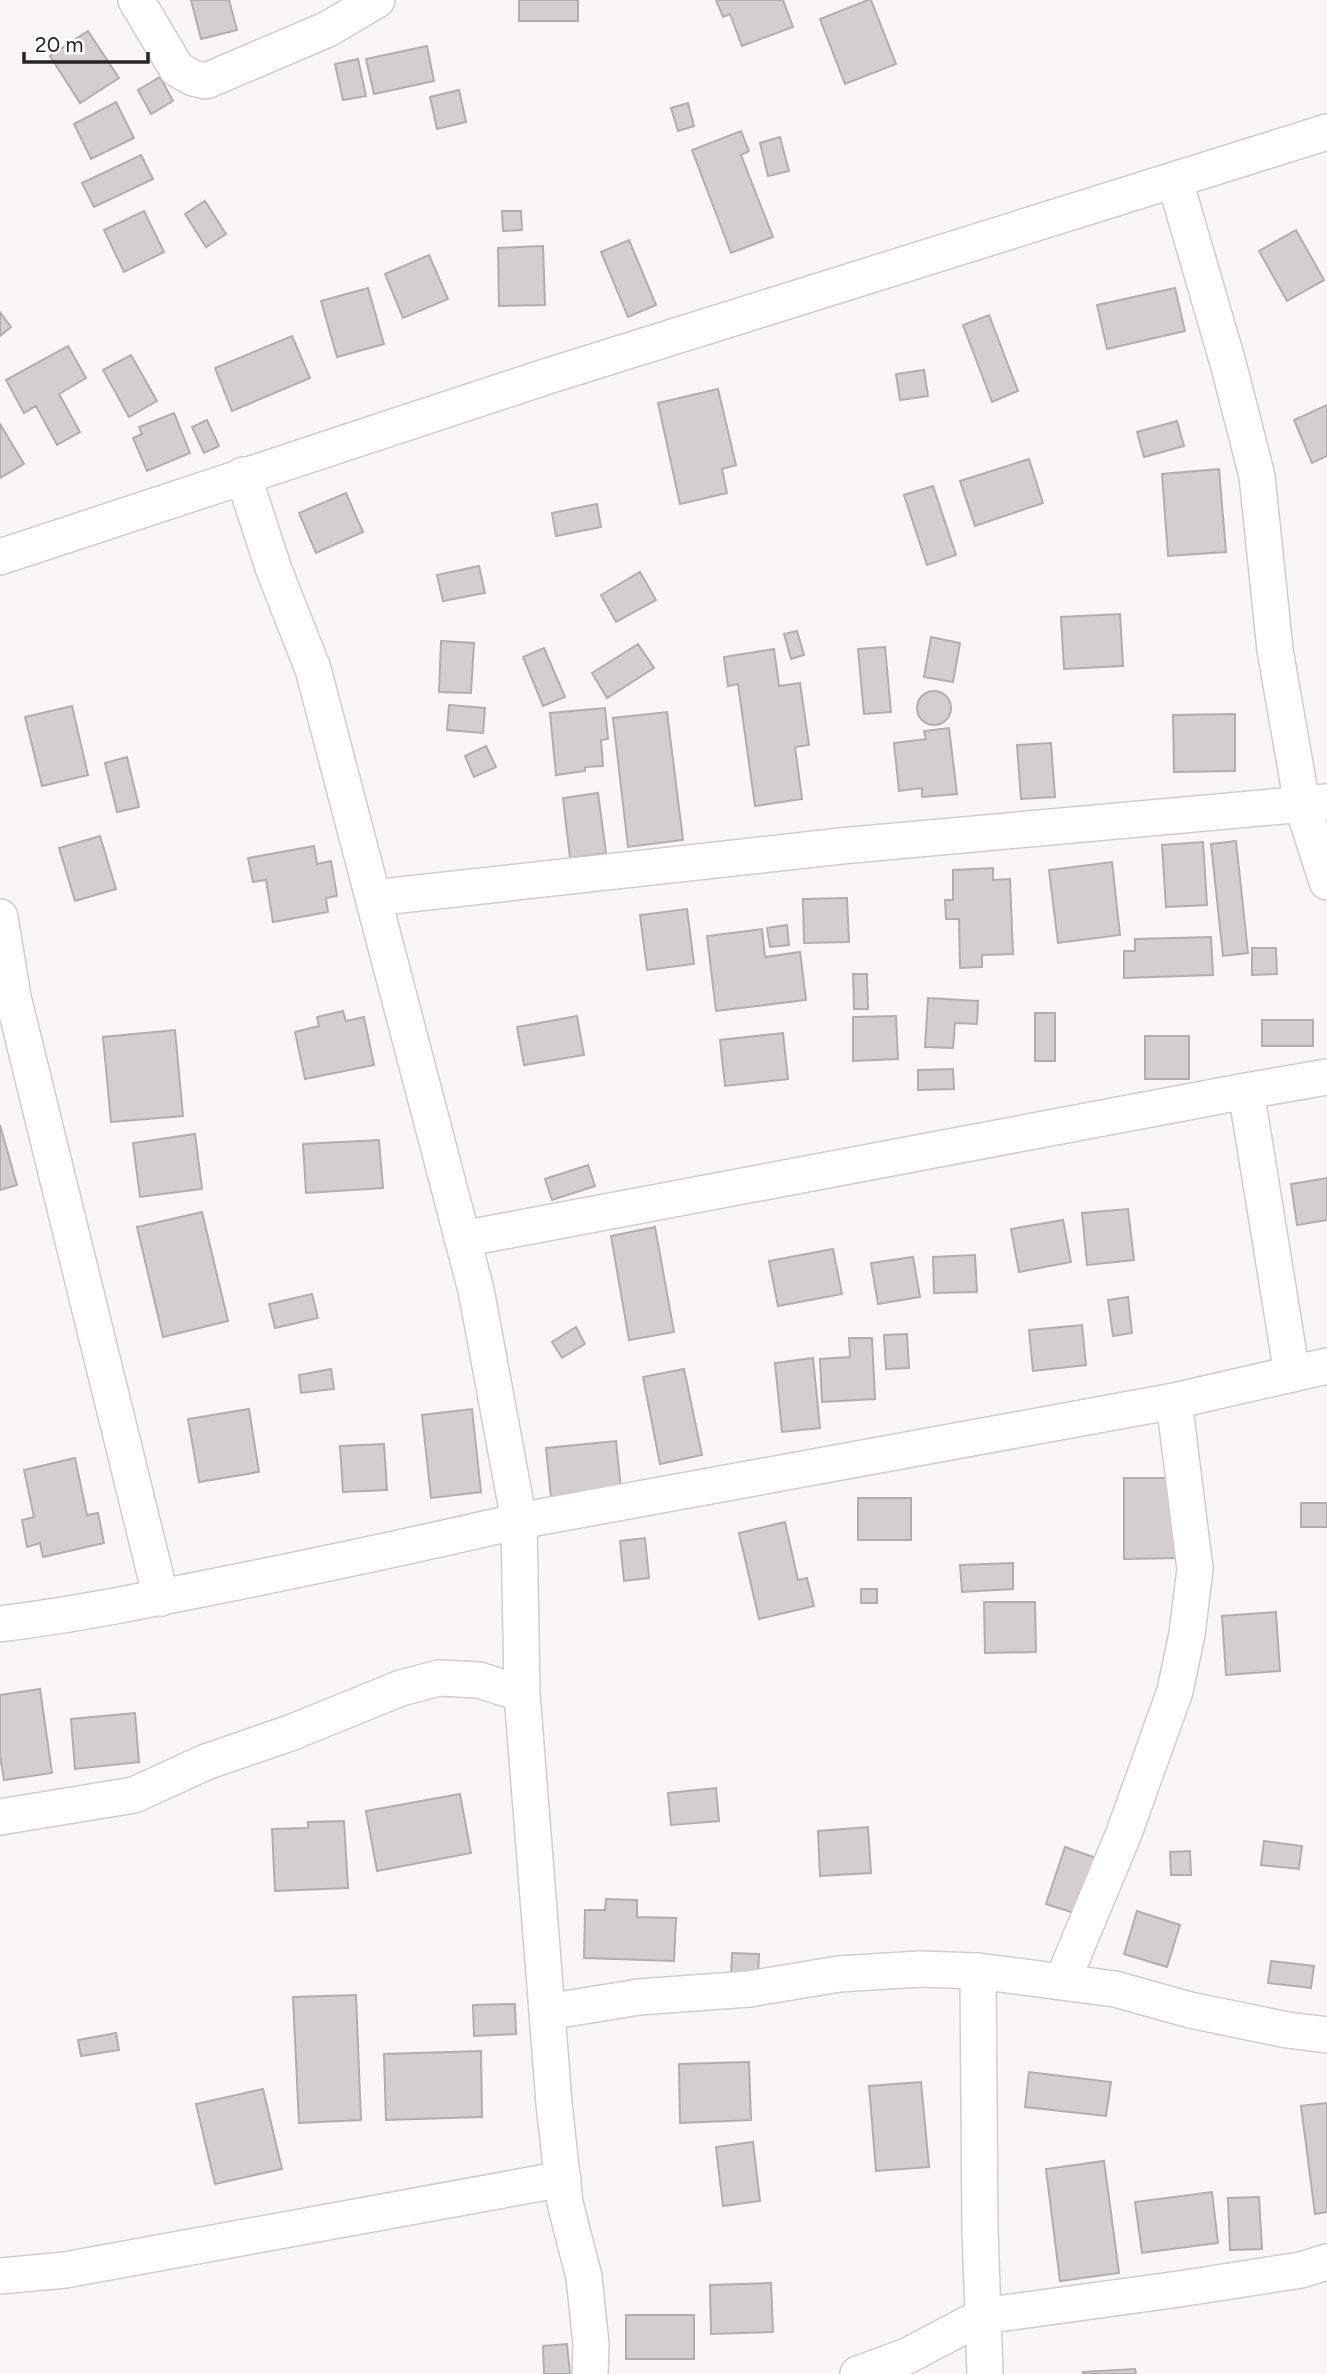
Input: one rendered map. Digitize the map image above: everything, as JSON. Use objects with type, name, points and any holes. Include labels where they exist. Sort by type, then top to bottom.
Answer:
[{"type":"street","points":[[136,0],[177,69],[193,78],[206,81],[328,29],[377,0]]},
{"type":"street","points":[[0,557],[561,372],[1327,132]]},
{"type":"street","points":[[1175,181],[1228,363],[1257,476],[1275,650],[1315,803],[1327,882]]},
{"type":"street","points":[[243,475],[274,570],[313,669],[476,1290],[519,1521],[522,1694],[554,2104],[565,2203],[584,2277],[591,2344],[590,2374]]},
{"type":"street","points":[[373,898],[827,847],[1315,803]]},
{"type":"street","points":[[0,917],[13,997],[161,1598]]},
{"type":"street","points":[[462,1239],[1327,1077]]},
{"type":"street","points":[[1246,1091],[1292,1374]]},
{"type":"street","points":[[0,1624],[67,1616],[161,1598],[398,1550],[519,1521],[1174,1401],[1327,1366]]},
{"type":"street","points":[[1062,1982],[1124,1833],[1175,1691],[1187,1634],[1195,1569],[1174,1401]]},
{"type":"street","points":[[0,1817],[134,1795],[206,1762],[290,1733],[401,1688],[439,1678],[478,1680],[522,1694]]},
{"type":"street","points":[[547,2012],[639,1997],[749,1989],[839,1974],[920,1969],[978,1971],[1115,1989],[1190,2010],[1287,2030],[1327,2035]]},
{"type":"street","points":[[978,1971],[980,2230],[985,2374]]},
{"type":"street","points":[[0,2276],[65,2270],[563,2179]]},
{"type":"street","points":[[858,2374],[907,2356],[983,2316],[1206,2285],[1301,2270],[1327,2262]]},
{"type":"building","points":[[191,0],[229,0],[237,30],[201,39]]},
{"type":"building","points":[[519,0],[578,0],[578,21],[519,21]]},
{"type":"building","points":[[716,0],[783,0],[793,27],[742,46],[730,14],[723,17]]},
{"type":"building","points":[[871,0],[896,64],[845,84],[820,19]]},
{"type":"building","points":[[88,31],[119,78],[80,103],[50,56]]},
{"type":"building","points":[[427,46],[434,81],[374,94],[366,59]]},
{"type":"building","points":[[358,59],[366,96],[343,100],[335,64]]},
{"type":"building","points":[[160,77],[173,101],[151,114],[138,90]]},
{"type":"building","points":[[459,90],[466,122],[437,129],[430,97]]},
{"type":"building","points":[[116,102],[134,138],[91,159],[74,124]]},
{"type":"building","points":[[688,103],[694,126],[678,131],[671,108]]},
{"type":"building","points":[[741,131],[749,151],[741,155],[773,237],[731,253],[692,150]]},
{"type":"building","points":[[780,137],[789,171],[768,176],[760,143]]},
{"type":"building","points":[[141,155],[153,179],[94,207],[82,183]]},
{"type":"building","points":[[205,201],[226,234],[206,247],[185,214]]},
{"type":"building","points":[[144,211],[164,252],[124,272],[104,230]]},
{"type":"building","points":[[502,211],[521,211],[522,230],[503,231]]},
{"type":"building","points":[[1296,230],[1324,280],[1287,301],[1259,251]]},
{"type":"building","points":[[629,240],[656,305],[628,317],[601,252]]},
{"type":"building","points":[[543,246],[545,305],[499,306],[498,248]]},
{"type":"building","points":[[429,255],[448,299],[403,318],[385,274]]},
{"type":"building","points":[[368,288],[384,344],[337,357],[321,301]]},
{"type":"building","points":[[1175,288],[1185,331],[1107,349],[1097,305]]},
{"type":"building","points":[[0,312],[11,327],[0,336]]},
{"type":"building","points":[[989,315],[1018,391],[992,402],[963,325]]},
{"type":"building","points":[[292,336],[310,378],[232,411],[215,368]]},
{"type":"building","points":[[68,346],[86,378],[59,394],[80,432],[57,445],[36,406],[24,413],[6,380]]},
{"type":"building","points":[[131,355],[157,401],[129,417],[103,370]]},
{"type":"building","points":[[924,370],[928,396],[900,400],[896,374]]},
{"type":"building","points":[[718,389],[736,465],[722,469],[727,493],[680,504],[658,403]]},
{"type":"building","points":[[1327,405],[1327,456],[1312,463],[1294,420]]},
{"type":"building","points":[[174,413],[190,453],[147,471],[133,438],[142,434],[139,427]]},
{"type":"building","points":[[207,420],[219,446],[204,453],[192,427]]},
{"type":"building","points":[[1177,421],[1184,446],[1144,457],[1137,432]]},
{"type":"building","points":[[0,424],[24,464],[0,478]]},
{"type":"building","points":[[1029,459],[1043,503],[975,526],[960,481]]},
{"type":"building","points":[[1219,469],[1226,552],[1168,556],[1162,474]]},
{"type":"building","points":[[933,486],[956,555],[927,565],[904,495]]},
{"type":"building","points":[[346,493],[363,532],[316,553],[299,513]]},
{"type":"building","points":[[597,504],[601,527],[556,536],[552,513]]},
{"type":"building","points":[[479,566],[485,593],[443,601],[437,575]]},
{"type":"building","points":[[640,572],[656,600],[616,622],[601,595]]},
{"type":"building","points":[[1120,614],[1123,666],[1064,669],[1061,617]]},
{"type":"building","points":[[797,631],[804,655],[791,659],[784,634]]},
{"type":"building","points":[[931,637],[960,643],[953,682],[924,677]]},
{"type":"building","points":[[441,641],[474,643],[471,693],[439,692]]},
{"type":"building","points":[[638,644],[654,668],[607,698],[592,673]]},
{"type":"building","points":[[885,647],[891,712],[864,714],[858,649]]},
{"type":"building","points":[[544,648],[565,697],[543,706],[523,657]]},
{"type":"building","points":[[774,649],[779,686],[800,683],[809,745],[795,747],[802,799],[755,806],[738,684],[728,686],[724,657]]},
{"type":"building","points":[[934,691],[946,696],[951,708],[946,720],[934,725],[922,720],[917,708],[922,696]]},
{"type":"building","points":[[449,705],[485,708],[483,733],[447,730]]},
{"type":"building","points":[[72,706],[88,775],[42,786],[25,717]]},
{"type":"building","points":[[605,708],[608,739],[601,740],[603,766],[585,767],[585,771],[556,775],[550,713]]},
{"type":"building","points":[[667,712],[683,840],[628,847],[613,718]]},
{"type":"building","points":[[1235,714],[1235,771],[1174,772],[1173,715]]},
{"type":"building","points":[[949,728],[957,794],[922,797],[922,788],[899,791],[894,743],[926,739],[924,731]]},
{"type":"building","points":[[1051,743],[1055,797],[1021,799],[1017,745]]},
{"type":"building","points":[[486,746],[496,767],[474,777],[465,756]]},
{"type":"building","points":[[127,757],[139,807],[117,812],[105,763]]},
{"type":"building","points":[[598,793],[606,853],[570,858],[563,798]]},
{"type":"building","points":[[100,836],[116,889],[75,901],[59,848]]},
{"type":"building","points":[[1236,841],[1248,953],[1223,956],[1211,844]]},
{"type":"building","points":[[1203,842],[1207,905],[1166,907],[1162,845]]},
{"type":"building","points":[[314,846],[317,864],[331,861],[337,896],[326,898],[328,912],[273,922],[266,880],[253,882],[248,858]]},
{"type":"building","points":[[1112,862],[1120,935],[1058,943],[1049,870]]},
{"type":"building","points":[[993,868],[993,880],[1010,879],[1013,954],[982,955],[982,967],[960,968],[959,919],[946,919],[945,900],[953,900],[953,870]]},
{"type":"building","points":[[847,898],[849,942],[804,943],[803,899]]},
{"type":"building","points":[[687,909],[694,964],[647,970],[640,915]]},
{"type":"building","points":[[787,925],[789,945],[770,947],[767,928]]},
{"type":"building","points":[[762,929],[765,957],[800,952],[806,1000],[716,1011],[707,936]]},
{"type":"building","points":[[1211,937],[1213,975],[1124,978],[1124,951],[1135,951],[1135,939]]},
{"type":"building","points":[[1252,948],[1276,948],[1277,974],[1252,975]]},
{"type":"building","points":[[853,974],[867,974],[868,1009],[854,1009]]},
{"type":"building","points":[[928,998],[978,1001],[977,1024],[955,1023],[953,1048],[925,1047]]},
{"type":"building","points":[[343,1011],[346,1021],[364,1017],[374,1065],[305,1079],[295,1032],[319,1026],[317,1017]]},
{"type":"building","points":[[1035,1013],[1055,1013],[1055,1061],[1035,1061]]},
{"type":"building","points":[[577,1016],[584,1055],[524,1065],[517,1027]]},
{"type":"building","points":[[896,1016],[898,1059],[853,1061],[853,1017]]},
{"type":"building","points":[[1262,1020],[1313,1020],[1313,1046],[1262,1046]]},
{"type":"building","points":[[175,1030],[183,1116],[111,1122],[103,1037]]},
{"type":"building","points":[[783,1033],[788,1079],[725,1086],[720,1040]]},
{"type":"building","points":[[1145,1036],[1189,1036],[1189,1079],[1145,1079]]},
{"type":"building","points":[[953,1069],[954,1089],[918,1090],[918,1070]]},
{"type":"building","points":[[0,1125],[17,1185],[0,1190]]},
{"type":"building","points":[[195,1134],[202,1189],[140,1197],[133,1143]]},
{"type":"building","points":[[379,1140],[383,1188],[306,1193],[303,1144]]},
{"type":"building","points":[[588,1165],[595,1186],[552,1200],[545,1179]]},
{"type":"building","points":[[1327,1178],[1327,1220],[1297,1225],[1291,1184]]},
{"type":"building","points":[[1128,1209],[1134,1260],[1087,1265],[1082,1213]]},
{"type":"building","points":[[202,1212],[228,1321],[163,1337],[137,1227]]},
{"type":"building","points":[[1063,1220],[1071,1262],[1019,1272],[1011,1229]]},
{"type":"building","points":[[655,1227],[674,1332],[629,1340],[611,1236]]},
{"type":"building","points":[[833,1249],[842,1294],[778,1306],[769,1261]]},
{"type":"building","points":[[975,1255],[977,1292],[934,1293],[933,1257]]},
{"type":"building","points":[[913,1257],[920,1297],[878,1304],[871,1263]]},
{"type":"building","points":[[312,1294],[318,1318],[275,1328],[269,1304]]},
{"type":"building","points":[[1128,1297],[1132,1333],[1113,1336],[1108,1300]]},
{"type":"building","points":[[1082,1325],[1086,1365],[1033,1371],[1029,1330]]},
{"type":"building","points":[[576,1327],[585,1344],[562,1358],[552,1342]]},
{"type":"building","points":[[907,1334],[909,1368],[886,1369],[884,1335]]},
{"type":"building","points":[[849,1338],[872,1338],[875,1399],[822,1402],[820,1359],[850,1357]]},
{"type":"building","points":[[813,1358],[820,1428],[782,1432],[775,1363]]},
{"type":"building","points":[[331,1369],[334,1389],[301,1393],[299,1375]]},
{"type":"building","points":[[684,1369],[702,1455],[660,1464],[643,1377]]},
{"type":"building","points":[[249,1409],[259,1472],[199,1482],[188,1419]]},
{"type":"building","points":[[472,1409],[481,1492],[431,1498],[422,1415]]},
{"type":"building","points":[[616,1441],[621,1490],[551,1497],[546,1448]]},
{"type":"building","points":[[384,1444],[387,1490],[343,1492],[340,1446]]},
{"type":"building","points":[[75,1458],[87,1515],[98,1513],[104,1543],[43,1557],[40,1543],[27,1547],[22,1520],[34,1517],[24,1470]]},
{"type":"building","points":[[1124,1478],[1180,1478],[1181,1558],[1124,1559]]},
{"type":"building","points":[[858,1498],[911,1498],[911,1540],[858,1540]]},
{"type":"building","points":[[1301,1503],[1327,1503],[1327,1527],[1301,1527]]},
{"type":"building","points":[[785,1522],[798,1580],[807,1578],[814,1606],[759,1619],[739,1533]]},
{"type":"building","points":[[645,1538],[649,1578],[624,1581],[620,1541]]},
{"type":"building","points":[[1013,1563],[1013,1589],[962,1592],[960,1565]]},
{"type":"building","points":[[861,1589],[877,1589],[877,1603],[861,1603]]},
{"type":"building","points":[[984,1602],[1035,1602],[1036,1652],[985,1653]]},
{"type":"building","points":[[1276,1612],[1280,1671],[1226,1675],[1222,1616]]},
{"type":"building","points":[[40,1689],[52,1773],[4,1780],[0,1756],[0,1695]]},
{"type":"building","points":[[135,1713],[139,1762],[75,1769],[71,1719]]},
{"type":"building","points":[[716,1788],[719,1821],[671,1825],[668,1793]]},
{"type":"building","points":[[460,1794],[471,1853],[377,1871],[366,1811]]},
{"type":"building","points":[[344,1821],[348,1888],[275,1891],[272,1829],[308,1828],[308,1822]]},
{"type":"building","points":[[868,1827],[871,1873],[820,1876],[818,1831]]},
{"type":"building","points":[[1264,1841],[1302,1846],[1299,1869],[1261,1865]]},
{"type":"building","points":[[1065,1847],[1108,1862],[1090,1918],[1046,1904]]},
{"type":"building","points":[[1190,1851],[1191,1875],[1171,1875],[1170,1852]]},
{"type":"building","points":[[606,1899],[637,1900],[637,1917],[676,1918],[674,1961],[584,1958],[585,1910],[605,1910]]},
{"type":"building","points":[[1137,1911],[1180,1925],[1167,1967],[1124,1954]]},
{"type":"building","points":[[732,1953],[759,1954],[758,1978],[731,1977]]},
{"type":"building","points":[[1271,1961],[1314,1966],[1311,1988],[1268,1983]]},
{"type":"building","points":[[356,1995],[361,2120],[299,2123],[293,1997]]},
{"type":"building","points":[[515,2004],[516,2034],[474,2036],[473,2005]]},
{"type":"building","points":[[116,2033],[119,2050],[81,2056],[78,2040]]},
{"type":"building","points":[[481,2051],[482,2117],[386,2120],[384,2054]]},
{"type":"building","points":[[749,2062],[751,2120],[680,2123],[679,2064]]},
{"type":"building","points":[[1029,2072],[1111,2082],[1106,2116],[1025,2107]]},
{"type":"building","points":[[921,2082],[929,2167],[876,2171],[869,2086]]},
{"type":"building","points":[[263,2089],[282,2169],[215,2184],[196,2104]]},
{"type":"building","points":[[1327,2103],[1327,2212],[1315,2214],[1301,2106]]},
{"type":"building","points":[[753,2142],[760,2201],[723,2206],[716,2147]]},
{"type":"building","points":[[1104,2161],[1119,2273],[1060,2281],[1046,2169]]},
{"type":"building","points":[[1212,2192],[1218,2243],[1142,2253],[1135,2202]]},
{"type":"building","points":[[1259,2197],[1262,2249],[1230,2250],[1228,2198]]},
{"type":"building","points":[[771,2283],[773,2332],[711,2334],[710,2285]]},
{"type":"building","points":[[626,2315],[694,2315],[694,2359],[626,2359]]},
{"type":"building","points":[[567,2344],[570,2374],[544,2374],[543,2346]]},
{"type":"building","points":[[1135,2369],[1136,2374],[1083,2374],[1083,2372]]}]
